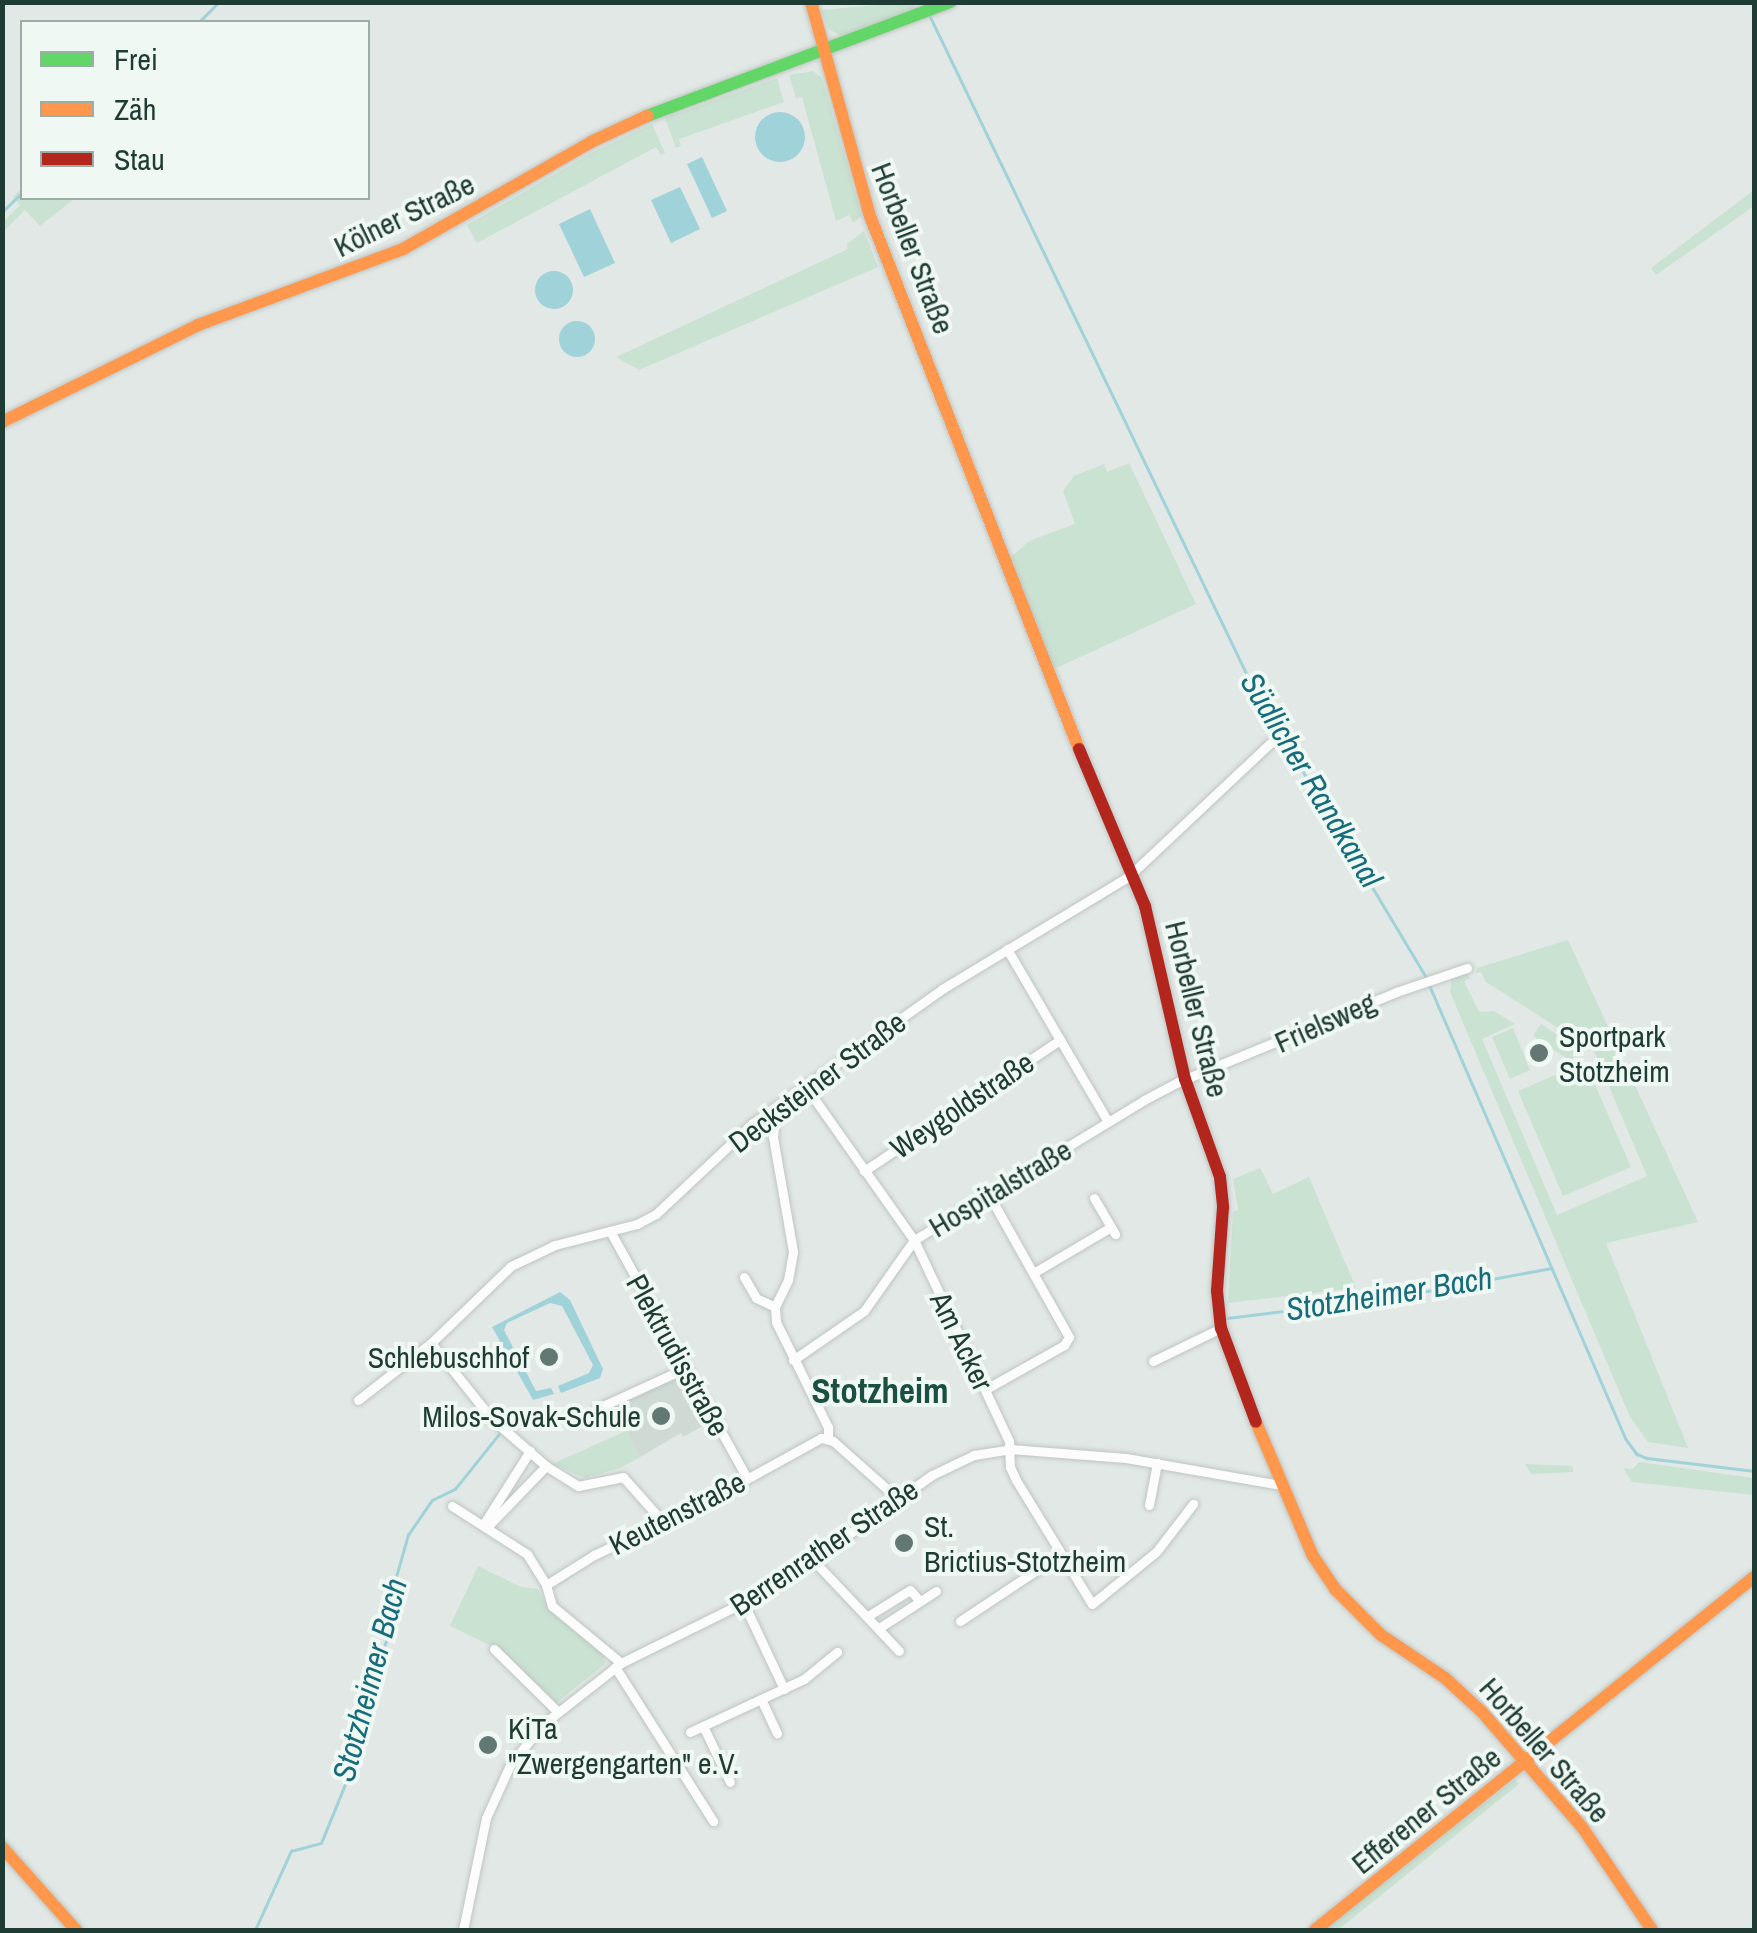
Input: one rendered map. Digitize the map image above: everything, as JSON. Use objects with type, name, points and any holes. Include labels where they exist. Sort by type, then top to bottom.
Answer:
[{"type":"main road","name":"Kölner Straße","points":[[2,422],[171,337],[403,249],[639,119],[950,2]]},
{"type":"main road","name":"Horbeller Straße","points":[[812,7],[870,216],[948,408],[1036,648],[1134,873],[1154,939],[1185,1079],[1220,1177],[1223,1207],[1217,1291],[1221,1328],[1280,1485],[1313,1556],[1348,1604],[1381,1635],[1472,1701],[1610,1864],[1652,1930]]},
{"type":"main road","name":"Efferener Straße","points":[[1316,1930],[1754,1577]]},
{"type":"main road","points":[[2,1847],[76,1930]]},
{"type":"street","name":"Decksteiner Straße","points":[[358,1400],[431,1342],[511,1266],[555,1245],[637,1224],[664,1208],[753,1123],[942,990],[1134,873],[1270,743]]},
{"type":"street","points":[[1008,949],[1108,1122]]},
{"type":"street","name":"Frielsweg","points":[[1185,1079],[1415,984],[1466,968]]},
{"type":"street","name":"Weygoldstraße","points":[[864,1171],[1060,1040]]},
{"type":"street","name":"Hospitalstraße","points":[[793,1360],[864,1311],[914,1240],[1185,1079]]},
{"type":"street","name":"Am Acker","points":[[806,1087],[914,1240],[986,1389],[1010,1449],[1016,1480],[1092,1604],[1156,1552],[1193,1504]]},
{"type":"street","points":[[776,1108],[774,1137],[793,1252],[775,1308],[779,1335],[828,1427],[828,1439],[897,1498]]},
{"type":"street","points":[[753,1123],[774,1137]]},
{"type":"street","points":[[986,1389],[1067,1342],[1068,1331],[989,1195]]},
{"type":"street","points":[[1035,1272],[1113,1230],[1094,1198]]},
{"type":"street","name":"Plektrudisstraße","points":[[610,1231],[747,1478]]},
{"type":"street","points":[[744,1277],[756,1298],[775,1308]]},
{"type":"street","points":[[1153,1361],[1221,1328]]},
{"type":"street","points":[[431,1342],[491,1418],[546,1466],[584,1487],[623,1477],[664,1523]]},
{"type":"street","points":[[596,1409],[686,1368]]},
{"type":"street","name":"Keutenstraße","points":[[546,1585],[594,1555],[664,1523],[799,1448],[828,1439]]},
{"type":"street","name":"Berrenrather Straße","points":[[463,1930],[480,1838],[502,1780],[521,1749],[557,1711],[618,1665],[744,1604],[952,1464],[990,1450],[1010,1449],[1157,1463],[1280,1485]]},
{"type":"street","points":[[485,1526],[530,1451]]},
{"type":"street","points":[[1149,1505],[1157,1463]]},
{"type":"street","points":[[485,1526],[546,1466]]},
{"type":"street","points":[[452,1506],[528,1554],[546,1585],[552,1606],[618,1665],[712,1821]]},
{"type":"street","points":[[960,1621],[1060,1554]]},
{"type":"street","points":[[812,1560],[899,1650]]},
{"type":"street","points":[[868,1616],[910,1590],[920,1600]]},
{"type":"street","points":[[879,1628],[936,1591]]},
{"type":"street","points":[[744,1604],[784,1689]]},
{"type":"street","points":[[494,1649],[557,1711]]},
{"type":"street","points":[[690,1732],[804,1679],[837,1652]]},
{"type":"street","points":[[761,1700],[776,1734]]},
{"type":"street","points":[[703,1726],[730,1782]]},
{"type":"shaded area","name":"Milos-Sovak-Schule","points":[[678,1377],[707,1424],[683,1437],[681,1433],[640,1457],[614,1407]]},
{"type":"green space","points":[[912,2],[916,11],[843,37],[829,29],[821,10]]},
{"type":"green space","points":[[813,71],[822,78],[862,216],[853,223],[849,215],[836,221],[802,97],[796,98],[789,75]]},
{"type":"green space","points":[[777,78],[784,102],[679,139],[681,146],[676,148],[665,118]]},
{"type":"green space","points":[[652,124],[665,153],[661,155],[656,147],[477,243],[467,225],[593,152]]},
{"type":"green space","points":[[20,190],[20,200],[72,200],[40,226],[25,210],[3,232],[3,222],[20,205],[13,197]]},
{"type":"green space","points":[[1754,190],[1754,206],[1656,275],[1651,268]]},
{"type":"green space","points":[[864,231],[878,267],[639,370],[616,357],[848,249],[847,244]]},
{"type":"green space","points":[[1129,463],[1196,604],[1052,670],[1010,558],[1029,541],[1075,524],[1063,491],[1074,476],[1104,464],[1107,472]]},
{"type":"green space","points":[[1568,940],[1698,1222],[1606,1243],[1688,1448],[1648,1442],[1630,1417],[1450,992],[1452,976],[1466,973],[1470,978],[1464,981],[1479,1012],[1494,1011],[1515,1024],[1482,1039],[1557,1215],[1647,1176],[1594,1051],[1486,982],[1481,972],[1476,973],[1477,968]]},
{"type":"green space","points":[[1541,1024],[1579,1049],[1571,1061],[1533,1036]]},
{"type":"green space","points":[[1513,1028],[1530,1070],[1510,1079],[1492,1037]]},
{"type":"green space","points":[[1585,1062],[1631,1167],[1563,1196],[1518,1091]]},
{"type":"green space","points":[[1260,1168],[1273,1194],[1309,1177],[1356,1288],[1228,1303],[1233,1212],[1238,1210],[1233,1179]]},
{"type":"green space","points":[[626,1431],[640,1457],[620,1468],[585,1478],[552,1464]]},
{"type":"green space","points":[[1639,1462],[1754,1478],[1754,1495],[1632,1482],[1623,1468],[1633,1469]]},
{"type":"green space","points":[[1525,1464],[1572,1466],[1573,1472],[1531,1474]]},
{"type":"green space","points":[[478,1566],[521,1587],[538,1589],[549,1610],[591,1642],[604,1656],[605,1664],[556,1703],[498,1649],[450,1626]]},
{"type":"green space","points":[[1515,1779],[1519,1784],[1338,1930],[1323,1930]]},
{"type":"water","points":[[770,113],[790,113],[804,127],[804,147],[790,161],[770,161],[756,147],[756,127]]},
{"type":"water","points":[[702,157],[727,211],[712,218],[687,164]]},
{"type":"water","points":[[680,187],[700,229],[671,243],[651,200]]},
{"type":"water","points":[[590,209],[615,263],[584,277],[559,224]]},
{"type":"water","points":[[554,271],[567,277],[573,290],[567,303],[554,309],[541,303],[535,290],[541,277]]},
{"type":"water","points":[[577,321],[590,326],[595,339],[590,352],[577,357],[564,352],[559,339],[564,326]]},
{"type":"water","points":[[560,1292],[570,1300],[603,1369],[600,1378],[561,1393],[558,1386],[589,1373],[593,1365],[562,1306],[550,1303],[507,1323],[504,1330],[536,1391],[551,1388],[554,1394],[533,1400],[492,1327]]},
{"type":"waterway","points":[[201,20],[219,2]]},
{"type":"waterway","name":"Südlicher Randkanal","points":[[930,16],[1255,691],[1426,977]]},
{"type":"waterway","points":[[2,212],[20,195]]},
{"type":"waterway","name":"Südlicher Randkanal","points":[[1429,984],[1626,1439],[1637,1454],[1647,1458],[1754,1471]]},
{"type":"waterway","name":"Stotzheimer Bach","points":[[1227,1318],[1395,1297],[1551,1268]]},
{"type":"waterway","name":"Stotzheimer Bach","points":[[504,1423],[517,1416]]},
{"type":"waterway","name":"Stotzheimer Bach","points":[[255,1930],[291,1851],[321,1843],[353,1765],[364,1698],[388,1636],[388,1605],[408,1535],[432,1500],[455,1489],[499,1434]]},
{"type":"traffic: fast","points":[[647,116],[950,2]]},
{"type":"traffic: slow","points":[[811,2],[870,216],[1079,749]]},
{"type":"traffic: slow","points":[[2,422],[198,325],[403,249],[593,141],[647,116]]},
{"type":"traffic: slow","points":[[1256,1422],[1313,1556],[1335,1589],[1381,1635],[1445,1678],[1482,1712],[1582,1827],[1652,1930]]},
{"type":"traffic: slow","points":[[1315,1930],[1754,1577]]},
{"type":"traffic: slow","points":[[2,1847],[76,1930]]},
{"type":"traffic: jam","points":[[1079,749],[1145,906],[1185,1079],[1220,1177],[1223,1207],[1217,1291],[1221,1328],[1256,1422]]},
{"type":"place","name":"Sportpark Stotzheim","points":[[1539,1053]]},
{"type":"place","name":"Schlebuschhof","points":[[549,1357]]},
{"type":"place","name":"Milos-Sovak-Schule","points":[[661,1416]]},
{"type":"place","name":"St. Brictius-Stotzheim","points":[[904,1543]]},
{"type":"place","name":"KiTa \"Zwergengarten\" e.V.","points":[[488,1745]]},
{"type":"district","name":"Stotzheim","points":[[880,1391]]}]
